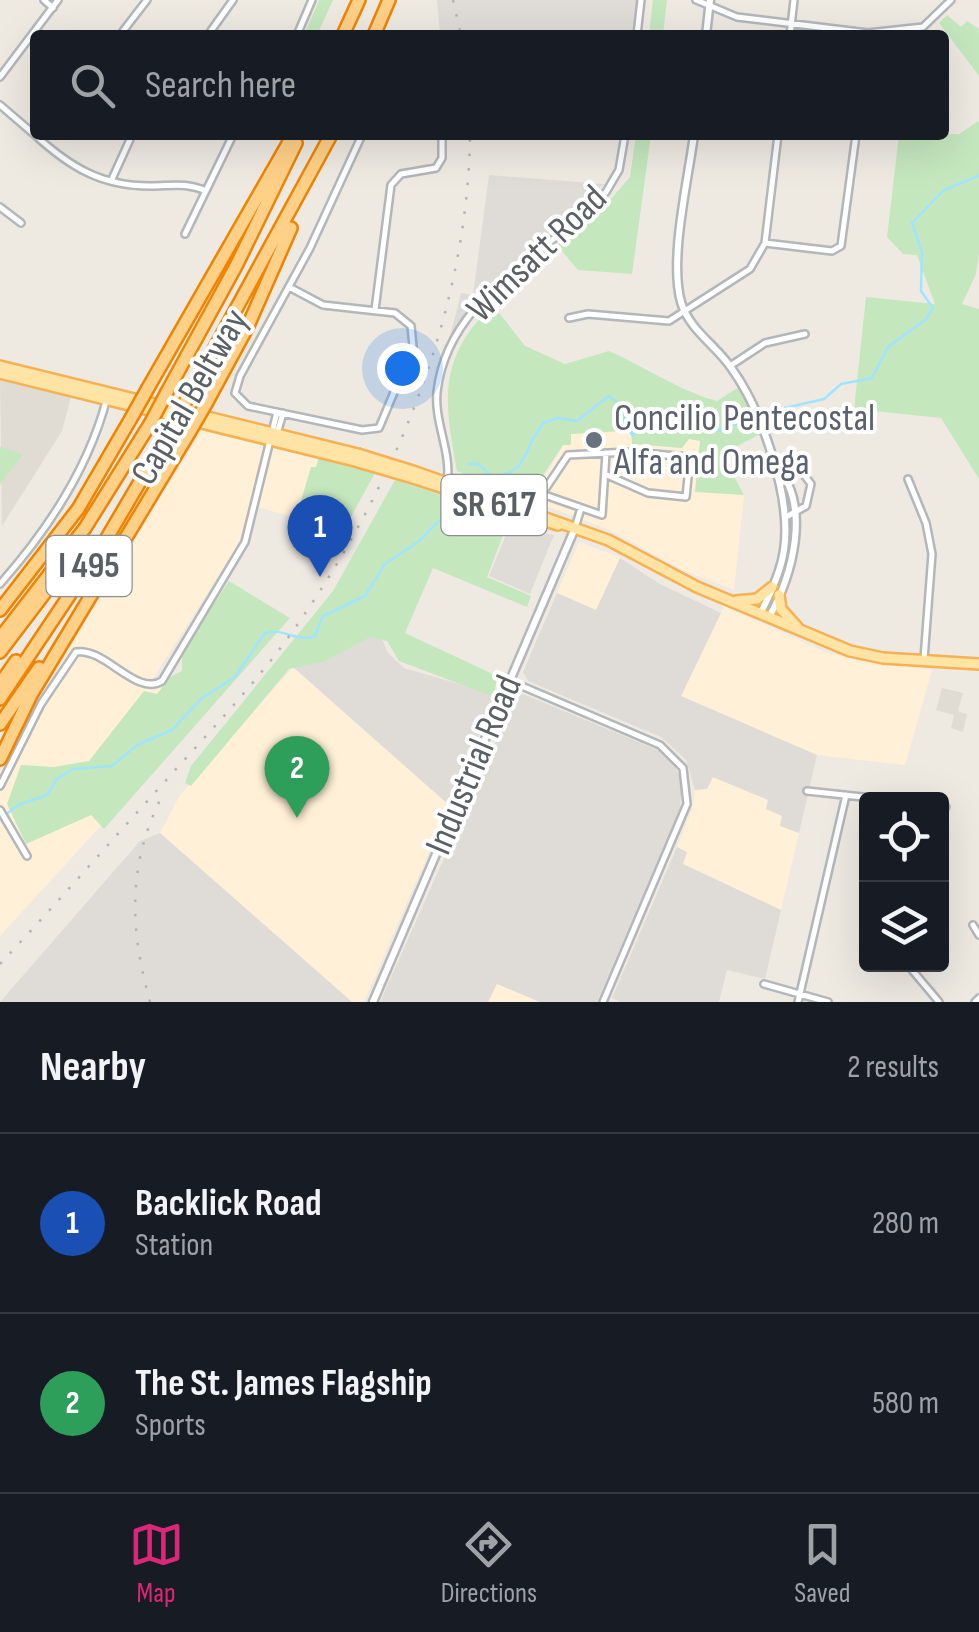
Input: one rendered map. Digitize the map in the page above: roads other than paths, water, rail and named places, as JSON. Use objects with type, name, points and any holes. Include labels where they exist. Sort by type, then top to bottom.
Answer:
[{"type":"highway","points":[[346,30],[358,0]]},
{"type":"highway","points":[[376,30],[389,0]]},
{"type":"highway","points":[[2,608],[71,519],[293,140]]},
{"type":"highway","name":"Capital Beltway","points":[[1,648],[150,424],[236,266],[294,140]]},
{"type":"highway","name":"Capital Beltway","points":[[0,699],[102,548],[328,140]]},
{"type":"highway","points":[[0,759],[78,616],[208,402],[262,298],[324,150]]},
{"type":"highway","points":[[1,682],[171,429]]},
{"type":"highway","points":[[0,724],[78,616]]},
{"type":"main road","name":"SR 617","points":[[0,370],[274,434],[446,485],[615,542],[728,601],[866,656],[979,664]]},
{"type":"main road","points":[[728,601],[758,599],[775,591],[781,609],[804,633]]},
{"type":"street","points":[[44,0],[53,8]]},
{"type":"street","points":[[36,30],[58,0]]},
{"type":"street","points":[[124,30],[147,0]]},
{"type":"street","points":[[212,30],[233,0]]},
{"type":"street","points":[[299,30],[312,0]]},
{"type":"street","points":[[638,30],[641,0]]},
{"type":"street","points":[[696,0],[737,17],[837,30]]},
{"type":"street","points":[[790,30],[794,0]]},
{"type":"street","points":[[896,30],[923,26],[951,0]]},
{"type":"street","points":[[706,30],[709,3]]},
{"type":"street","points":[[0,77],[30,38]]},
{"type":"street","points":[[0,105],[30,129]]},
{"type":"street","points":[[42,140],[72,168],[145,186],[188,184],[206,190]]},
{"type":"street","points":[[112,179],[118,156],[129,140]]},
{"type":"street","points":[[185,234],[231,140]]},
{"type":"street","points":[[289,287],[323,305],[400,315],[411,326],[415,338],[382,426],[362,430],[242,404],[236,390],[360,140]]},
{"type":"street","points":[[375,310],[391,185],[400,174],[436,168],[442,158],[442,140]]},
{"type":"street","name":"Wimsatt Road","points":[[446,485],[437,392],[454,338],[484,298],[606,192],[618,170],[624,140]]},
{"type":"street","points":[[693,140],[678,272],[685,313],[730,366],[775,464],[786,517],[783,558],[775,591]]},
{"type":"street","points":[[570,318],[588,314],[660,322],[685,313],[750,269],[764,243],[777,140]]},
{"type":"street","points":[[841,246],[855,140]]},
{"type":"street","points":[[0,208],[21,223]]},
{"type":"street","points":[[764,243],[832,251],[841,246]]},
{"type":"street","points":[[841,246],[849,252]]},
{"type":"street","points":[[730,366],[766,343],[805,334]]},
{"type":"street","points":[[0,584],[91,451],[107,396]]},
{"type":"street","points":[[0,786],[41,704],[76,652],[88,651],[153,686],[162,681],[245,542],[280,412]]},
{"type":"street","points":[[606,453],[602,515],[542,494],[568,455],[606,453],[690,457],[686,496],[648,493],[607,475]]},
{"type":"street","points":[[764,616],[792,555],[795,514],[786,477],[775,464]]},
{"type":"street","points":[[775,464],[796,466],[809,480],[808,502],[786,517]]},
{"type":"street","points":[[908,479],[926,524],[932,554],[924,662]]},
{"type":"street","points":[[575,528],[582,508]]},
{"type":"street","name":"Industrial Road","points":[[373,1002],[575,528]]},
{"type":"street","points":[[0,570],[7,576]]},
{"type":"street","points":[[510,680],[660,745],[676,758],[686,776],[684,812],[603,1002]]},
{"type":"street","points":[[807,791],[859,797]]},
{"type":"street","points":[[798,1002],[846,796]]},
{"type":"street","points":[[1,811],[27,856]]},
{"type":"street","points":[[974,925],[979,935]]},
{"type":"street","points":[[914,972],[939,1002]]},
{"type":"street","points":[[764,984],[828,1002]]},
{"type":"waterway","points":[[767,412],[824,399],[841,384],[872,378],[888,347],[926,319],[933,308],[921,291],[922,252],[912,223],[944,190],[979,176]]},
{"type":"waterway","points":[[468,464],[478,464],[491,475],[512,471],[544,423],[557,418],[577,421],[609,396],[617,402],[632,435],[658,420],[716,431],[745,422]]},
{"type":"waterway","points":[[0,819],[18,805],[47,795],[57,779],[73,769],[112,766],[137,745],[172,730],[202,698],[235,677],[265,633],[315,636],[323,616],[365,596],[385,564],[418,542],[453,507]]},
{"type":"railway","points":[[453,0],[460,30]]},
{"type":"railway","points":[[0,964],[265,667],[295,628],[364,516],[394,456],[440,330],[456,266],[470,140]]},
{"type":"railway","points":[[150,1002],[138,949],[135,898],[142,849],[161,798]]},
{"type":"place","name":"Concilio Pentecostal Alfa and Omega","points":[[594,440]]},
{"type":"place","name":"Backlick Road","points":[[320,577]]},
{"type":"place","name":"The St. James Flagship","points":[[297,818]]}]
